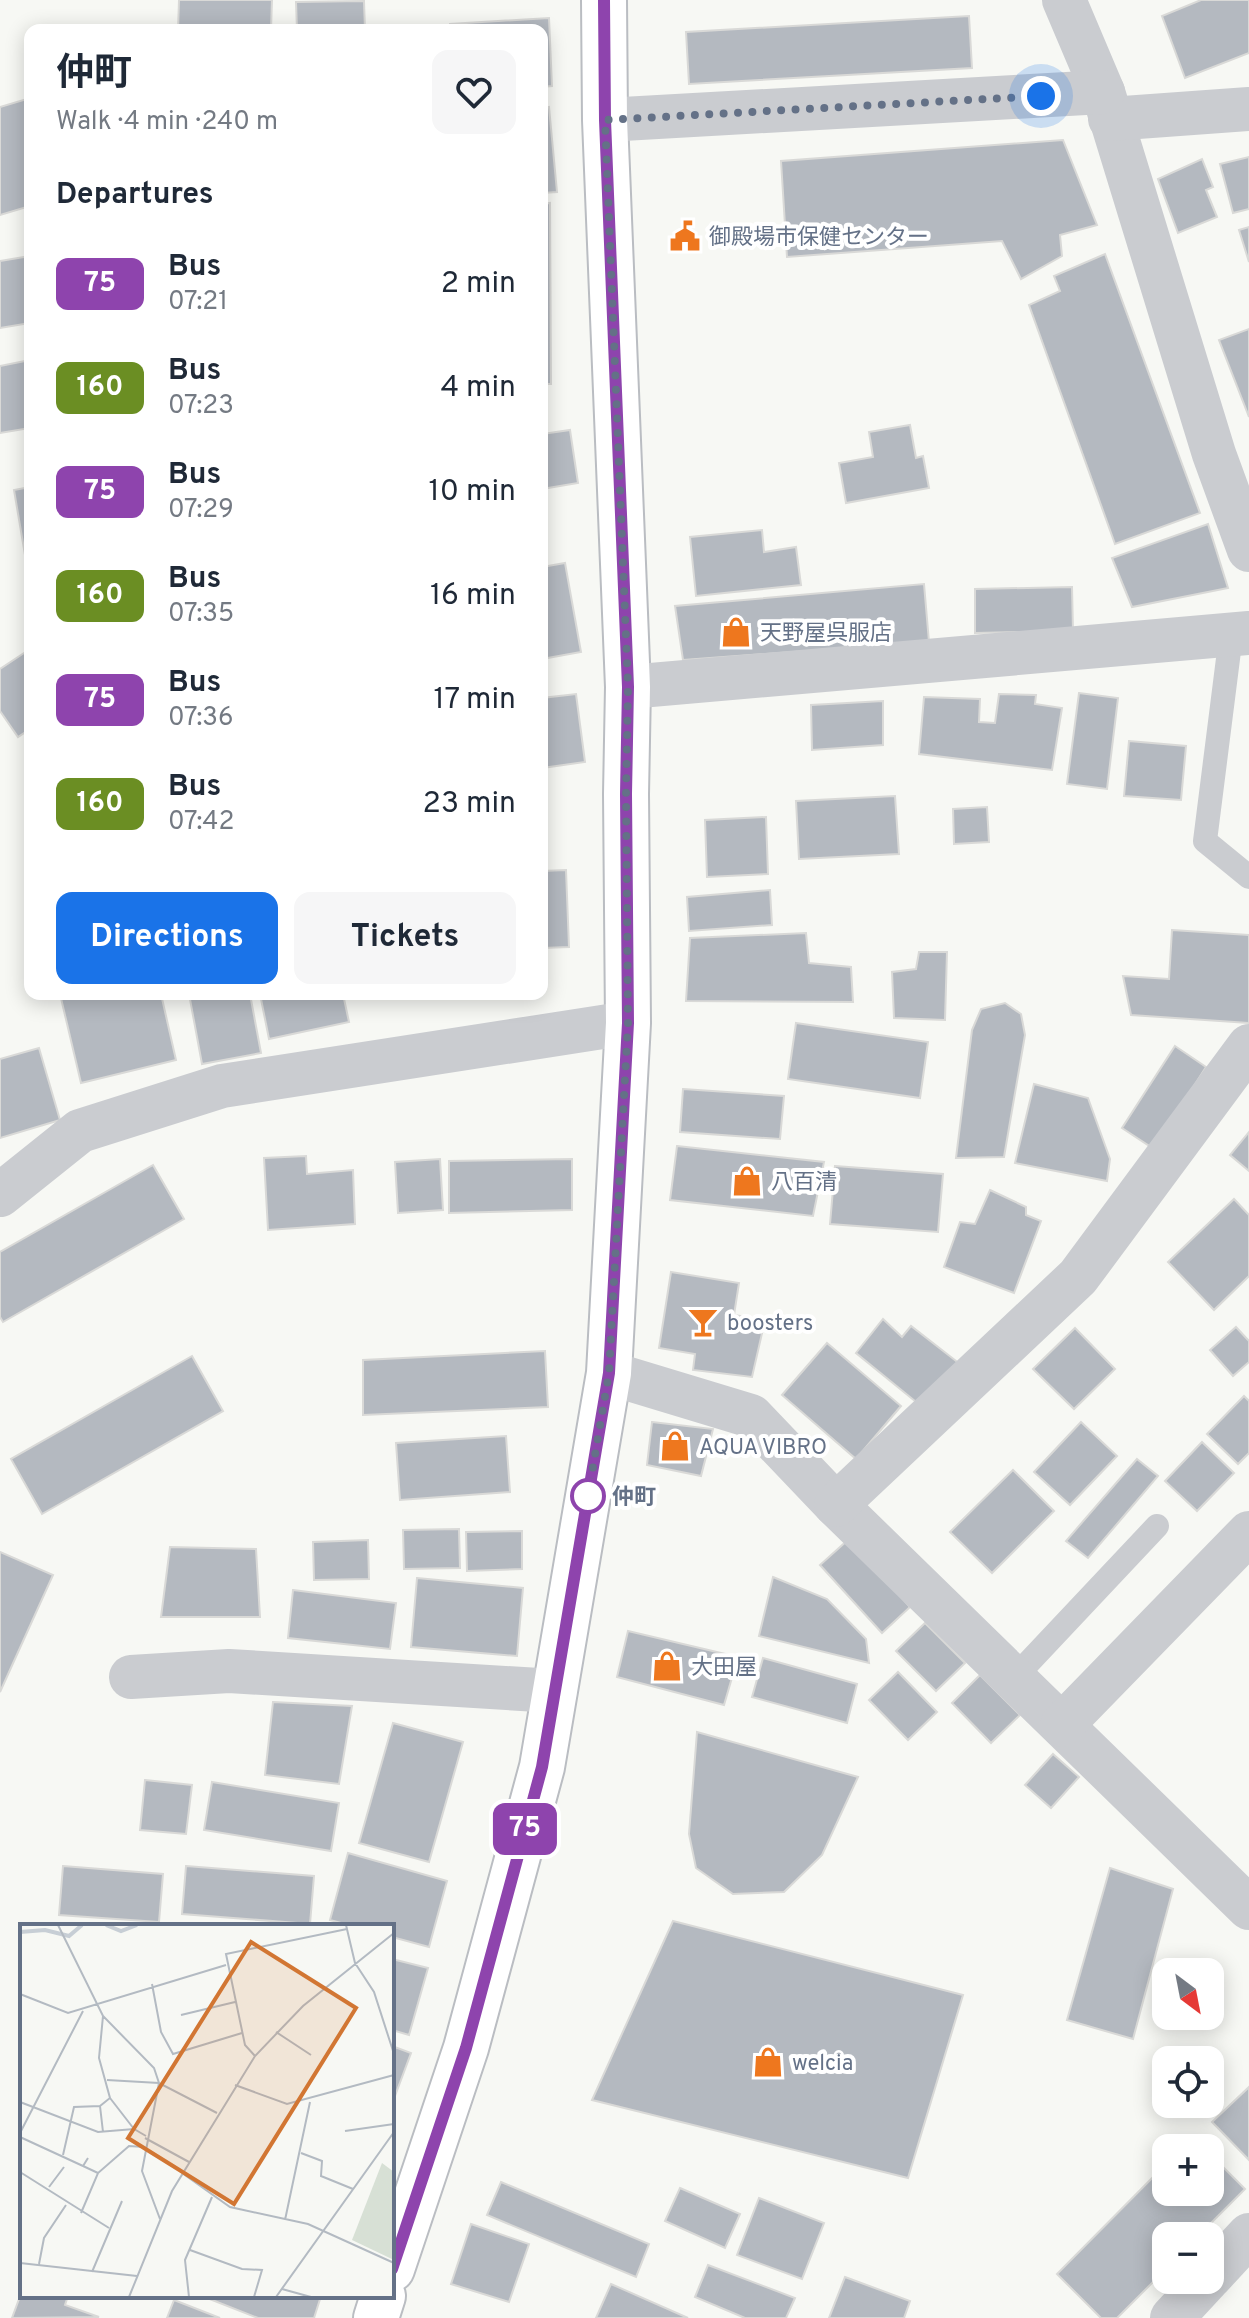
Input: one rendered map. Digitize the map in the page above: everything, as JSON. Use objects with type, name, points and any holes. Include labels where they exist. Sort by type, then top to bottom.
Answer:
[{"type":"main road","points":[[394,2263],[466,2048],[542,1767],[609,1373],[628,1023],[628,687],[605,120],[604,0]]},
{"type":"main road","points":[[376,2318],[382,2298]]},
{"type":"street","points":[[1075,4],[1214,454],[1249,550]]},
{"type":"street","points":[[605,120],[1107,106],[1249,109]]},
{"type":"street","points":[[628,687],[1240,634]]},
{"type":"street","points":[[0,1195],[80,1131],[222,1086],[628,1023]]},
{"type":"street","points":[[836,1505],[1078,1277],[1249,1046]]},
{"type":"street","points":[[609,1373],[751,1416],[836,1505],[1249,1908]]},
{"type":"street","points":[[1062,1725],[1249,1533]]},
{"type":"street","points":[[131,1677],[229,1671],[555,1691]]},
{"type":"street","points":[[1224,2262],[1249,2235]]},
{"type":"street","points":[[1172,2318],[1195,2294]]},
{"type":"lane","points":[[1240,634],[1205,841],[1249,877]]},
{"type":"lane","points":[[1014,1678],[1157,1526]]},
{"type":"building","points":[[179,0],[272,0],[271,24],[178,24]]},
{"type":"building","points":[[1201,0],[1249,0],[1249,53],[1185,78],[1162,16]]},
{"type":"building","points":[[364,1],[365,24],[297,24],[296,2]]},
{"type":"building","points":[[969,16],[972,68],[689,84],[686,32]]},
{"type":"building","points":[[549,18],[552,86],[548,86],[548,24],[450,24]]},
{"type":"building","points":[[24,100],[24,208],[0,215],[0,107]]},
{"type":"building","points":[[548,107],[557,192],[548,193]]},
{"type":"building","points":[[1063,140],[1097,225],[1060,235],[1062,256],[1021,279],[1002,241],[787,257],[781,161]]},
{"type":"building","points":[[1249,157],[1249,209],[1233,213],[1220,164]]},
{"type":"building","points":[[1202,159],[1213,187],[1206,190],[1217,217],[1178,233],[1158,179]]},
{"type":"building","points":[[550,203],[551,384],[548,384]]},
{"type":"building","points":[[1249,227],[1249,262],[1239,230]]},
{"type":"building","points":[[1105,254],[1200,513],[1115,544],[1029,305],[1060,291],[1054,276]]},
{"type":"building","points":[[24,257],[24,324],[0,328],[0,261]]},
{"type":"building","points":[[1249,329],[1249,417],[1219,340]]},
{"type":"building","points":[[24,361],[24,429],[0,433],[0,366]]},
{"type":"building","points":[[910,425],[916,458],[923,456],[929,488],[846,503],[839,463],[873,457],[869,432]]},
{"type":"building","points":[[570,430],[578,483],[548,488],[548,433]]},
{"type":"building","points":[[24,488],[24,549],[14,490]]},
{"type":"building","points":[[1208,524],[1228,588],[1132,607],[1112,558]]},
{"type":"building","points":[[762,530],[764,552],[796,547],[801,585],[696,596],[690,537]]},
{"type":"building","points":[[565,563],[581,652],[548,658],[548,566]]},
{"type":"building","points":[[924,584],[929,642],[683,660],[675,606]]},
{"type":"building","points":[[1072,587],[1073,631],[975,633],[975,589]]},
{"type":"building","points":[[24,653],[24,733],[18,737],[0,711],[0,669]]},
{"type":"building","points":[[1079,693],[1118,698],[1107,789],[1067,784]]},
{"type":"building","points":[[576,694],[585,762],[548,767],[548,697]]},
{"type":"building","points":[[999,694],[1036,695],[1035,704],[1062,708],[1052,770],[919,754],[924,697],[980,699],[979,722],[995,723]]},
{"type":"building","points":[[883,701],[883,745],[812,750],[811,705]]},
{"type":"building","points":[[1129,741],[1186,746],[1181,800],[1124,796]]},
{"type":"building","points":[[895,796],[899,854],[799,859],[796,801]]},
{"type":"building","points":[[987,807],[989,842],[954,844],[953,809]]},
{"type":"building","points":[[766,817],[768,874],[707,877],[705,820]]},
{"type":"building","points":[[566,870],[569,947],[548,948],[548,871]]},
{"type":"building","points":[[770,890],[772,925],[689,931],[687,897]]},
{"type":"building","points":[[1172,930],[1249,935],[1249,1023],[1131,1015],[1123,976],[1169,979]]},
{"type":"building","points":[[806,933],[809,963],[851,967],[853,1002],[686,1001],[690,938]]},
{"type":"building","points":[[919,952],[947,952],[945,1020],[894,1018],[892,972],[916,969]]},
{"type":"building","points":[[61,1000],[162,1000],[176,1060],[81,1083]]},
{"type":"building","points":[[190,1000],[251,1000],[261,1053],[202,1064]]},
{"type":"building","points":[[261,1000],[344,1000],[349,1022],[269,1039]]},
{"type":"building","points":[[1005,1003],[1021,1014],[1025,1035],[1004,1157],[956,1158],[972,1030],[981,1009]]},
{"type":"building","points":[[796,1023],[928,1042],[920,1098],[788,1079]]},
{"type":"building","points":[[1175,1046],[1206,1067],[1154,1149],[1122,1128]]},
{"type":"building","points":[[39,1048],[60,1120],[0,1138],[0,1059]]},
{"type":"building","points":[[1034,1084],[1088,1098],[1110,1159],[1107,1181],[1015,1163]]},
{"type":"building","points":[[683,1089],[784,1096],[780,1139],[680,1132]]},
{"type":"building","points":[[1249,1132],[1249,1171],[1230,1155]]},
{"type":"building","points":[[677,1146],[824,1162],[813,1216],[670,1200]]},
{"type":"building","points":[[306,1156],[307,1174],[353,1170],[355,1224],[268,1230],[264,1158]]},
{"type":"building","points":[[440,1159],[443,1210],[398,1213],[395,1162]]},
{"type":"building","points":[[572,1159],[572,1210],[449,1213],[449,1161]]},
{"type":"building","points":[[153,1165],[184,1219],[3,1322],[0,1317],[0,1252]]},
{"type":"building","points":[[835,1166],[943,1174],[938,1232],[830,1224]]},
{"type":"building","points":[[990,1190],[1026,1207],[1026,1215],[1041,1221],[1014,1293],[944,1267],[960,1222],[975,1224]]},
{"type":"building","points":[[1234,1199],[1249,1215],[1249,1276],[1214,1310],[1168,1262]]},
{"type":"building","points":[[671,1272],[739,1283],[734,1315],[765,1320],[752,1377],[693,1370],[695,1354],[659,1348]]},
{"type":"building","points":[[883,1319],[902,1337],[911,1326],[960,1364],[921,1406],[856,1353]]},
{"type":"building","points":[[1236,1327],[1249,1341],[1249,1362],[1233,1376],[1210,1350]]},
{"type":"building","points":[[1075,1328],[1115,1369],[1074,1409],[1033,1369]]},
{"type":"building","points":[[827,1343],[901,1406],[856,1459],[782,1395]]},
{"type":"building","points":[[545,1351],[548,1407],[363,1415],[363,1360]]},
{"type":"building","points":[[192,1356],[223,1411],[42,1514],[11,1459]]},
{"type":"building","points":[[1244,1396],[1249,1401],[1249,1453],[1238,1464],[1207,1434]]},
{"type":"building","points":[[652,1422],[713,1429],[701,1476],[647,1465]]},
{"type":"building","points":[[1081,1422],[1117,1456],[1070,1505],[1034,1472]]},
{"type":"building","points":[[506,1436],[510,1492],[400,1500],[396,1443]]},
{"type":"building","points":[[1202,1442],[1234,1473],[1197,1511],[1165,1481]]},
{"type":"building","points":[[1137,1459],[1158,1476],[1088,1558],[1066,1541]]},
{"type":"building","points":[[1013,1470],[1054,1511],[992,1573],[950,1532]]},
{"type":"building","points":[[459,1529],[460,1568],[404,1569],[403,1530]]},
{"type":"building","points":[[522,1531],[522,1569],[467,1571],[466,1532]]},
{"type":"building","points":[[849,1539],[910,1607],[882,1633],[820,1565]]},
{"type":"building","points":[[368,1540],[369,1579],[314,1580],[313,1542]]},
{"type":"building","points":[[170,1547],[256,1549],[260,1617],[161,1617]]},
{"type":"building","points":[[0,1552],[53,1575],[0,1692]]},
{"type":"building","points":[[773,1577],[827,1599],[866,1639],[869,1663],[759,1636]]},
{"type":"building","points":[[417,1578],[523,1588],[517,1656],[411,1647]]},
{"type":"building","points":[[293,1590],[396,1603],[390,1649],[288,1638]]},
{"type":"building","points":[[925,1623],[965,1663],[936,1691],[896,1651]]},
{"type":"building","points":[[628,1631],[738,1657],[724,1705],[617,1677]]},
{"type":"building","points":[[763,1658],[857,1684],[847,1723],[752,1697]]},
{"type":"building","points":[[898,1672],[937,1712],[908,1740],[869,1700]]},
{"type":"building","points":[[980,1675],[1020,1715],[991,1743],[952,1703]]},
{"type":"building","points":[[273,1702],[352,1706],[339,1784],[265,1775]]},
{"type":"building","points":[[393,1723],[463,1742],[429,1862],[359,1843]]},
{"type":"building","points":[[697,1732],[858,1777],[822,1855],[784,1892],[733,1894],[696,1868],[689,1834]]},
{"type":"building","points":[[1053,1754],[1079,1777],[1051,1808],[1025,1785]]},
{"type":"building","points":[[145,1780],[192,1785],[186,1834],[140,1830]]},
{"type":"building","points":[[212,1782],[339,1803],[331,1851],[204,1830]]},
{"type":"building","points":[[348,1853],[447,1881],[429,1947],[394,1938],[394,1924],[345,1924],[330,1920]]},
{"type":"building","points":[[63,1866],[163,1874],[159,1922],[59,1915]]},
{"type":"building","points":[[186,1866],[314,1876],[310,1924],[182,1914]]},
{"type":"building","points":[[1110,1868],[1173,1889],[1155,1958],[1152,1958],[1133,2039],[1067,2020]]},
{"type":"building","points":[[673,1921],[963,1995],[908,2178],[592,2100]]},
{"type":"building","points":[[394,1960],[428,1968],[409,2035],[394,2031]]},
{"type":"building","points":[[394,2047],[411,2053],[394,2099]]},
{"type":"building","points":[[1249,2087],[1249,2160],[1212,2122],[1216,2118],[1224,2118],[1224,2111]]},
{"type":"building","points":[[1224,2168],[1245,2189],[1212,2222],[1152,2222],[1152,2283],[1117,2318],[1101,2318],[1057,2274],[1152,2178],[1152,2206],[1224,2206]]},
{"type":"building","points":[[501,2182],[649,2244],[636,2277],[487,2215]]},
{"type":"building","points":[[680,2188],[740,2214],[725,2248],[665,2221]]},
{"type":"building","points":[[759,2198],[824,2223],[802,2279],[737,2255]]},
{"type":"building","points":[[471,2224],[529,2244],[509,2302],[451,2284]]},
{"type":"building","points":[[708,2265],[795,2298],[786,2318],[745,2318],[695,2297]]},
{"type":"building","points":[[845,2277],[910,2301],[904,2318],[829,2318]]},
{"type":"building","points":[[611,2284],[688,2318],[596,2318]]},
{"type":"building","points":[[20,2296],[67,2298],[65,2305],[99,2317],[12,2318]]},
{"type":"building","points":[[207,2298],[320,2298],[314,2318],[258,2318]]},
{"type":"building","points":[[174,2300],[220,2318],[167,2318]]},
{"type":"bus line","name":"75","points":[[394,2263],[466,2048],[542,1767],[609,1373],[628,1023],[628,687],[605,120],[604,0]]},
{"type":"place","name":"御殿場市保健センター","points":[[685,236]]},
{"type":"place","name":"天野屋呉服店","points":[[736,632]]},
{"type":"place","name":"八百清","points":[[747,1181]]},
{"type":"place","name":"boosters","points":[[703,1322]]},
{"type":"place","name":"AQUA VIBRO","points":[[675,1446]]},
{"type":"place","name":"仲町","points":[[588,1496]]},
{"type":"place","name":"大田屋","points":[[667,1666]]},
{"type":"place","name":"welcia","points":[[768,2062]]},
{"type":"route","points":[[588,1496],[609,1373],[628,1023],[628,687],[605,120],[1041,96]]}]
